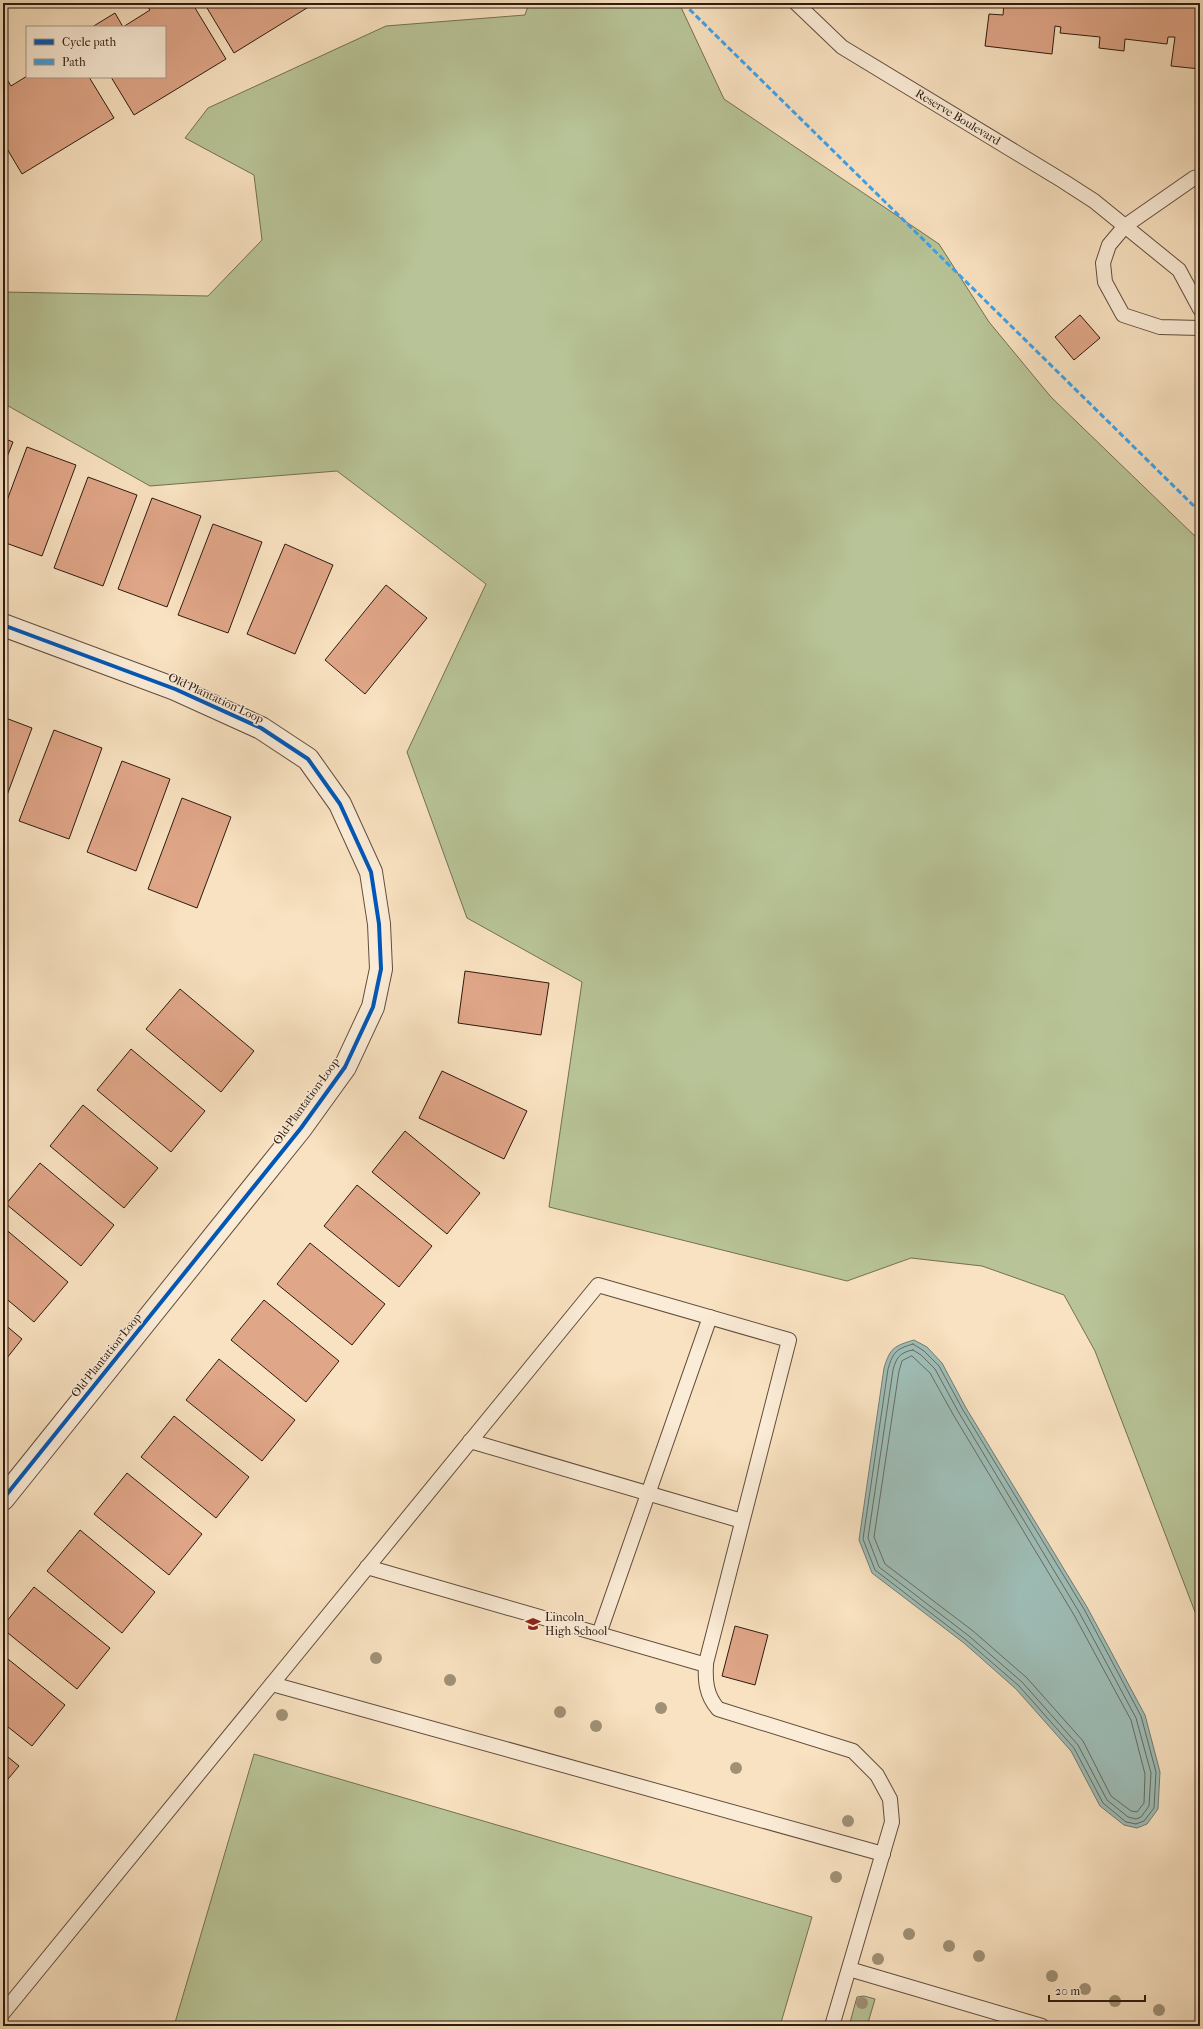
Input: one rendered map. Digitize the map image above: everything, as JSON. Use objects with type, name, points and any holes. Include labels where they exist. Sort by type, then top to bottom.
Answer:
[{"type":"street","name":"Old Plantation Loop","points":[[3,624],[175,689],[261,728],[308,759],[340,804],[371,872],[379,924],[381,969],[373,1007],[345,1067],[296,1134],[3,1499]]},
{"type":"lane","name":"Reserve Boulevard","points":[[796,3],[842,47],[1063,181],[1125,226],[1179,270],[1200,309]]},
{"type":"lane","points":[[1200,176],[1194,178],[1125,226],[1108,245],[1103,263],[1104,282],[1123,315],[1160,326],[1200,328]]},
{"type":"lane","points":[[3,2013],[598,1285],[789,1340],[706,1665],[706,1681],[710,1699],[718,1709],[853,1751],[877,1775],[890,1798],[892,1822],[832,2026]]},
{"type":"lane","points":[[599,1634],[710,1317]]},
{"type":"lane","points":[[470,1441],[742,1521]]},
{"type":"lane","points":[[368,1567],[706,1665]]},
{"type":"lane","points":[[272,1684],[883,1854]]},
{"type":"lane","points":[[849,1969],[1042,2026]]},
{"type":"green space","points":[[529,3],[679,3],[724,99],[939,244],[989,322],[1051,397],[1200,541],[1200,1625],[1095,1351],[1064,1295],[982,1266],[911,1258],[847,1281],[549,1207],[582,982],[467,918],[407,752],[486,584],[337,471],[150,486],[3,403],[3,292],[208,296],[262,240],[254,175],[185,138],[208,108],[386,26],[525,15]]},
{"type":"green space","points":[[254,1754],[812,1917],[780,2026],[174,2026]]},
{"type":"green space","points":[[864,1996],[875,1999],[868,2023],[876,2026],[849,2026],[857,1997]]},
{"type":"water","points":[[914,1340],[927,1347],[942,1363],[966,1408],[1087,1607],[1145,1715],[1160,1772],[1158,1809],[1147,1824],[1137,1828],[1124,1825],[1100,1806],[1071,1751],[1016,1689],[964,1643],[872,1573],[859,1540],[884,1368],[888,1356],[897,1346]]},
{"type":"building","points":[[145,3],[192,3],[226,59],[134,115],[112,78],[166,78],[166,26],[125,26],[150,10]]},
{"type":"building","points":[[204,3],[315,3],[234,53]]},
{"type":"building","points":[[1004,3],[1200,3],[1200,69],[1171,66],[1175,37],[1168,37],[1167,44],[1125,39],[1124,51],[1099,48],[1100,37],[1060,33],[1061,27],[1055,26],[1052,54],[985,46],[989,14],[1003,15]]},
{"type":"building","points":[[115,13],[122,26],[94,26]]},
{"type":"building","points":[[3,73],[11,86],[26,77],[26,78],[90,78],[114,118],[22,174],[3,142]]},
{"type":"building","points":[[1080,315],[1100,338],[1074,360],[1055,337]]},
{"type":"building","points":[[3,438],[13,442],[3,467]]},
{"type":"building","points":[[27,447],[76,465],[42,556],[3,542],[3,511]]},
{"type":"building","points":[[88,477],[137,495],[103,586],[54,568]]},
{"type":"building","points":[[152,498],[201,516],[167,607],[118,589]]},
{"type":"building","points":[[213,524],[262,542],[228,633],[178,615]]},
{"type":"building","points":[[285,544],[333,565],[295,654],[247,634]]},
{"type":"building","points":[[386,585],[427,618],[365,694],[325,660]]},
{"type":"building","points":[[3,717],[32,728],[3,806]]},
{"type":"building","points":[[54,730],[102,748],[69,839],[19,821]]},
{"type":"building","points":[[122,761],[170,779],[136,871],[87,852]]},
{"type":"building","points":[[182,798],[231,817],[197,908],[148,889]]},
{"type":"building","points":[[465,971],[549,983],[541,1035],[458,1023]]},
{"type":"building","points":[[180,989],[254,1051],[221,1092],[146,1029]]},
{"type":"building","points":[[131,1049],[205,1111],[171,1152],[97,1090]]},
{"type":"building","points":[[442,1071],[527,1111],[504,1159],[419,1118]]},
{"type":"building","points":[[83,1105],[158,1168],[124,1208],[50,1146]]},
{"type":"building","points":[[405,1131],[480,1193],[447,1234],[372,1172]]},
{"type":"building","points":[[40,1163],[114,1225],[81,1266],[6,1204]]},
{"type":"building","points":[[357,1185],[432,1246],[399,1287],[324,1226]]},
{"type":"building","points":[[3,1227],[68,1282],[34,1322],[3,1296]]},
{"type":"building","points":[[310,1243],[385,1304],[352,1345],[277,1284]]},
{"type":"building","points":[[264,1300],[339,1361],[306,1402],[231,1340]]},
{"type":"building","points":[[3,1323],[22,1339],[3,1363]]},
{"type":"building","points":[[219,1359],[295,1420],[262,1461],[186,1400]]},
{"type":"building","points":[[174,1416],[249,1477],[216,1518],[141,1457]]},
{"type":"building","points":[[127,1473],[202,1534],[169,1575],[94,1514]]},
{"type":"building","points":[[80,1530],[155,1592],[122,1633],[47,1571]]},
{"type":"building","points":[[34,1587],[110,1648],[77,1689],[3,1629],[3,1626]]},
{"type":"building","points":[[735,1626],[768,1635],[755,1685],[722,1676]]},
{"type":"building","points":[[3,1655],[65,1705],[32,1746],[3,1723]]},
{"type":"building","points":[[3,1753],[19,1766],[3,1785]]},
{"type":"marked path","points":[[683,3],[1200,512]]},
{"type":"cycle path","points":[[3,625],[175,689],[261,728],[308,759],[340,804],[371,872],[379,924],[381,969],[373,1007],[345,1067],[301,1128],[3,1499]]},
{"type":"place","name":"Lincoln High School","points":[[533,1624]]}]
